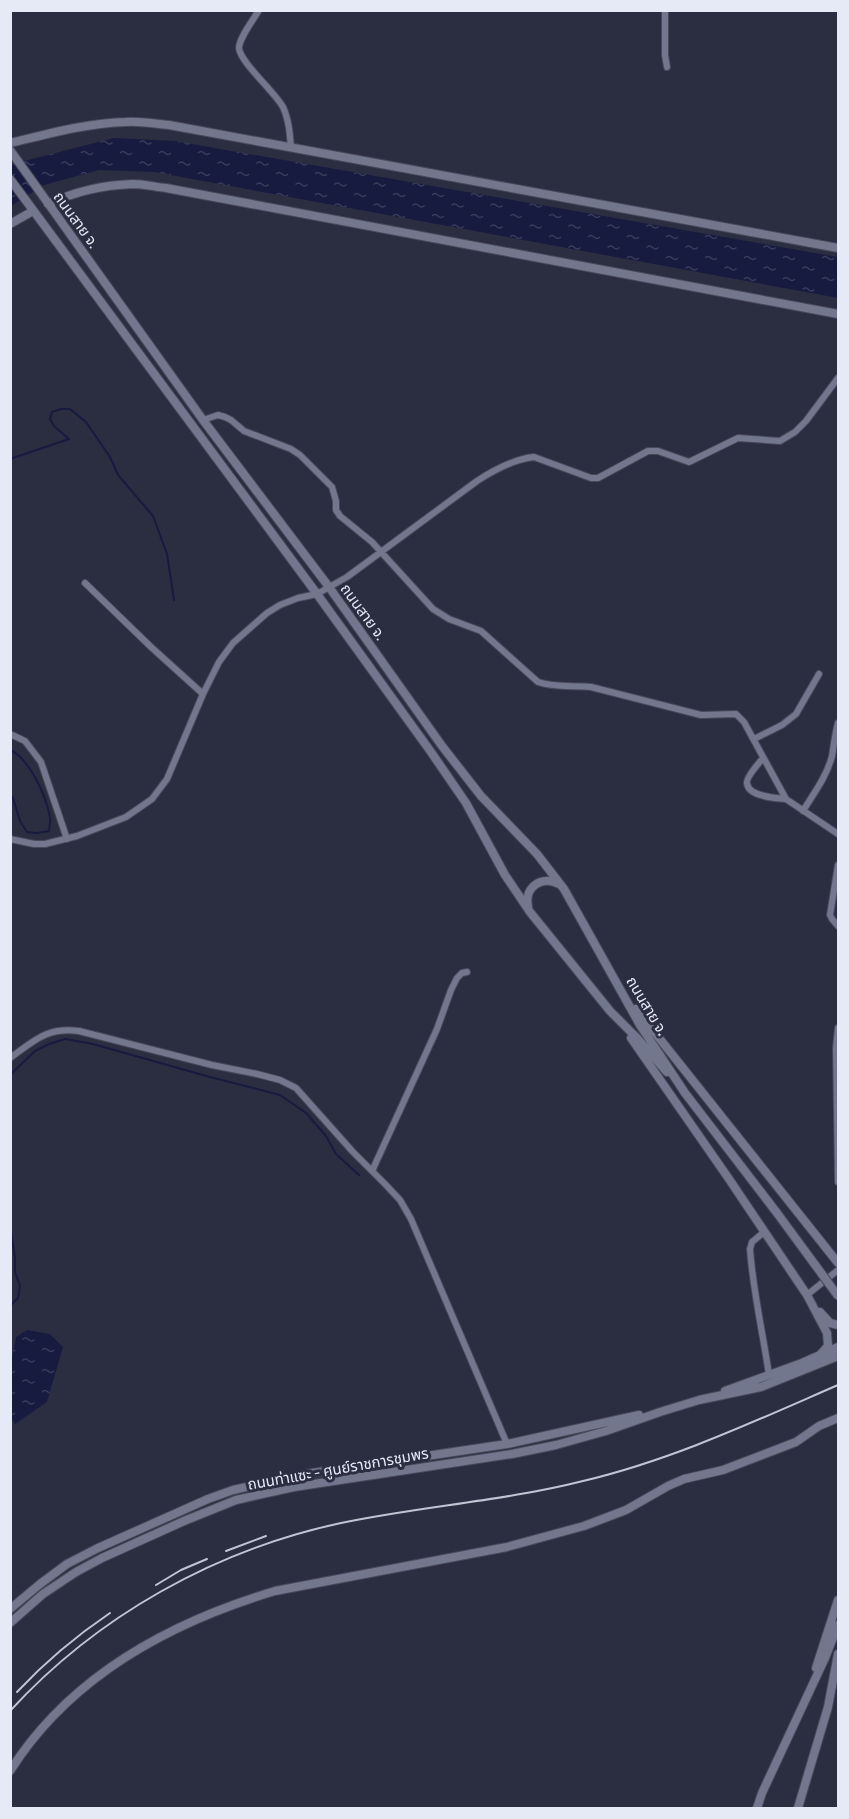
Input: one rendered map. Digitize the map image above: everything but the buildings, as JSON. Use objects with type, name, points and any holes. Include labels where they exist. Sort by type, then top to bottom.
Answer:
[{"type":"main road","name":"ถนนสาย จ.","points":[[11,150],[203,420],[328,587],[442,746],[481,796],[537,854],[564,889],[640,1025],[685,1093]]},
{"type":"main road","name":"ถนนสาย จ.","points":[[10,179],[317,594],[460,795],[505,875],[530,912],[610,1011],[685,1093],[838,1296]]},
{"type":"main road","points":[[530,912],[527,895],[535,884],[547,880],[559,884],[564,889]]},
{"type":"main road","points":[[626,997],[838,1263]]},
{"type":"main road","points":[[610,1011],[644,1056],[807,1295],[827,1333],[828,1346],[820,1355]]},
{"type":"main road","points":[[807,1295],[838,1330]]},
{"type":"main road","points":[[711,1397],[838,1347]]},
{"type":"main road","points":[[711,1397],[746,1392],[838,1356]]},
{"type":"main road","name":"ถนนท่าแซะ - ศูนย์ราชการชุมพร","points":[[10,1623],[43,1594],[75,1572],[162,1530],[236,1500],[294,1487],[512,1454],[584,1438],[711,1397]]},
{"type":"main road","name":"ถนนท่าแซะ - ศูนย์ราชการชุมพร","points":[[10,1610],[40,1584],[90,1552],[233,1490],[299,1475],[507,1444],[605,1421],[660,1412]]},
{"type":"main road","points":[[507,1444],[512,1454]]},
{"type":"main road","points":[[805,1700],[838,1600]]},
{"type":"main road","points":[[757,1809],[838,1625]]},
{"type":"main road","points":[[828,1707],[838,1654]]},
{"type":"main road","points":[[798,1809],[838,1674]]},
{"type":"main road","points":[[762,1794],[763,1809]]},
{"type":"street","points":[[259,10],[240,42],[239,48],[242,57],[284,108],[291,148]]},
{"type":"street","points":[[665,10],[667,68]]},
{"type":"street","points":[[10,143],[76,128],[125,122],[169,125],[838,248]]},
{"type":"street","points":[[46,201],[107,187],[134,184],[166,188],[838,314]]},
{"type":"street","points":[[10,224],[31,207]]},
{"type":"street","points":[[10,839],[45,844],[67,839],[135,812],[157,795],[167,779],[202,694],[219,662],[233,643],[267,613],[298,598],[317,594],[347,577],[477,481],[498,469],[527,458],[541,459],[585,476],[598,478],[648,451],[658,451],[689,462],[738,438],[780,441],[795,432],[806,421],[838,378]]},
{"type":"street","points":[[203,420],[218,415],[225,417],[244,431],[291,449],[300,455],[332,487],[336,510],[340,516],[372,542],[433,609],[449,619],[481,631],[538,682],[547,685],[591,687],[700,715],[736,714],[744,722],[786,799]]},
{"type":"street","points":[[85,583],[202,694]]},
{"type":"street","points":[[754,739],[782,725],[796,714],[819,674]]},
{"type":"street","points":[[803,811],[824,778],[832,757],[838,723]]},
{"type":"street","points":[[10,734],[24,741],[41,762],[67,839]]},
{"type":"street","points":[[763,758],[748,778],[748,786],[758,794],[786,799],[838,834]]},
{"type":"street","points":[[838,865],[830,915],[838,926]]},
{"type":"street","points":[[372,1171],[457,978],[467,972]]},
{"type":"street","points":[[838,1028],[836,1048],[838,1182]]},
{"type":"street","points":[[10,1058],[52,1031],[79,1030],[212,1065],[280,1080],[296,1088],[400,1200],[411,1219],[507,1444]]},
{"type":"street","points":[[764,1232],[752,1242],[750,1249],[754,1292],[769,1375]]},
{"type":"street","points":[[807,1295],[838,1270]]},
{"type":"street","points":[[10,1771],[36,1735],[58,1711],[93,1680],[141,1647],[176,1628],[244,1600],[275,1591],[507,1547],[584,1526],[626,1510],[684,1479],[723,1470],[796,1442],[819,1426],[838,1418]]},
{"type":"water","points":[[114,138],[175,141],[838,257],[838,298],[154,172],[99,170],[44,185],[11,206],[11,166]]},
{"type":"water","points":[[27,1330],[50,1334],[63,1347],[47,1402],[15,1424],[11,1417],[11,1363],[16,1337]]},
{"type":"waterway","points":[[10,459],[69,439],[54,426],[50,419],[52,412],[70,409],[86,422],[110,457],[118,475],[153,516],[167,554],[174,600]]},
{"type":"waterway","points":[[10,750],[24,761],[41,789],[50,817],[49,831],[27,832],[20,821],[10,794]]},
{"type":"waterway","points":[[10,1075],[35,1051],[65,1039],[93,1044],[280,1095],[306,1113],[326,1136],[336,1154],[359,1175]]},
{"type":"waterway","points":[[10,1225],[15,1272],[20,1286],[18,1298],[10,1306]]},
{"type":"railway","points":[[10,1711],[81,1645],[120,1617],[204,1569],[248,1550],[341,1523],[523,1494],[616,1472],[713,1439],[838,1385]]},
{"type":"railway","points":[[226,1551],[266,1536]]},
{"type":"railway","points":[[156,1585],[181,1570],[207,1559]]},
{"type":"railway","points":[[17,1692],[61,1650],[110,1613]]}]
